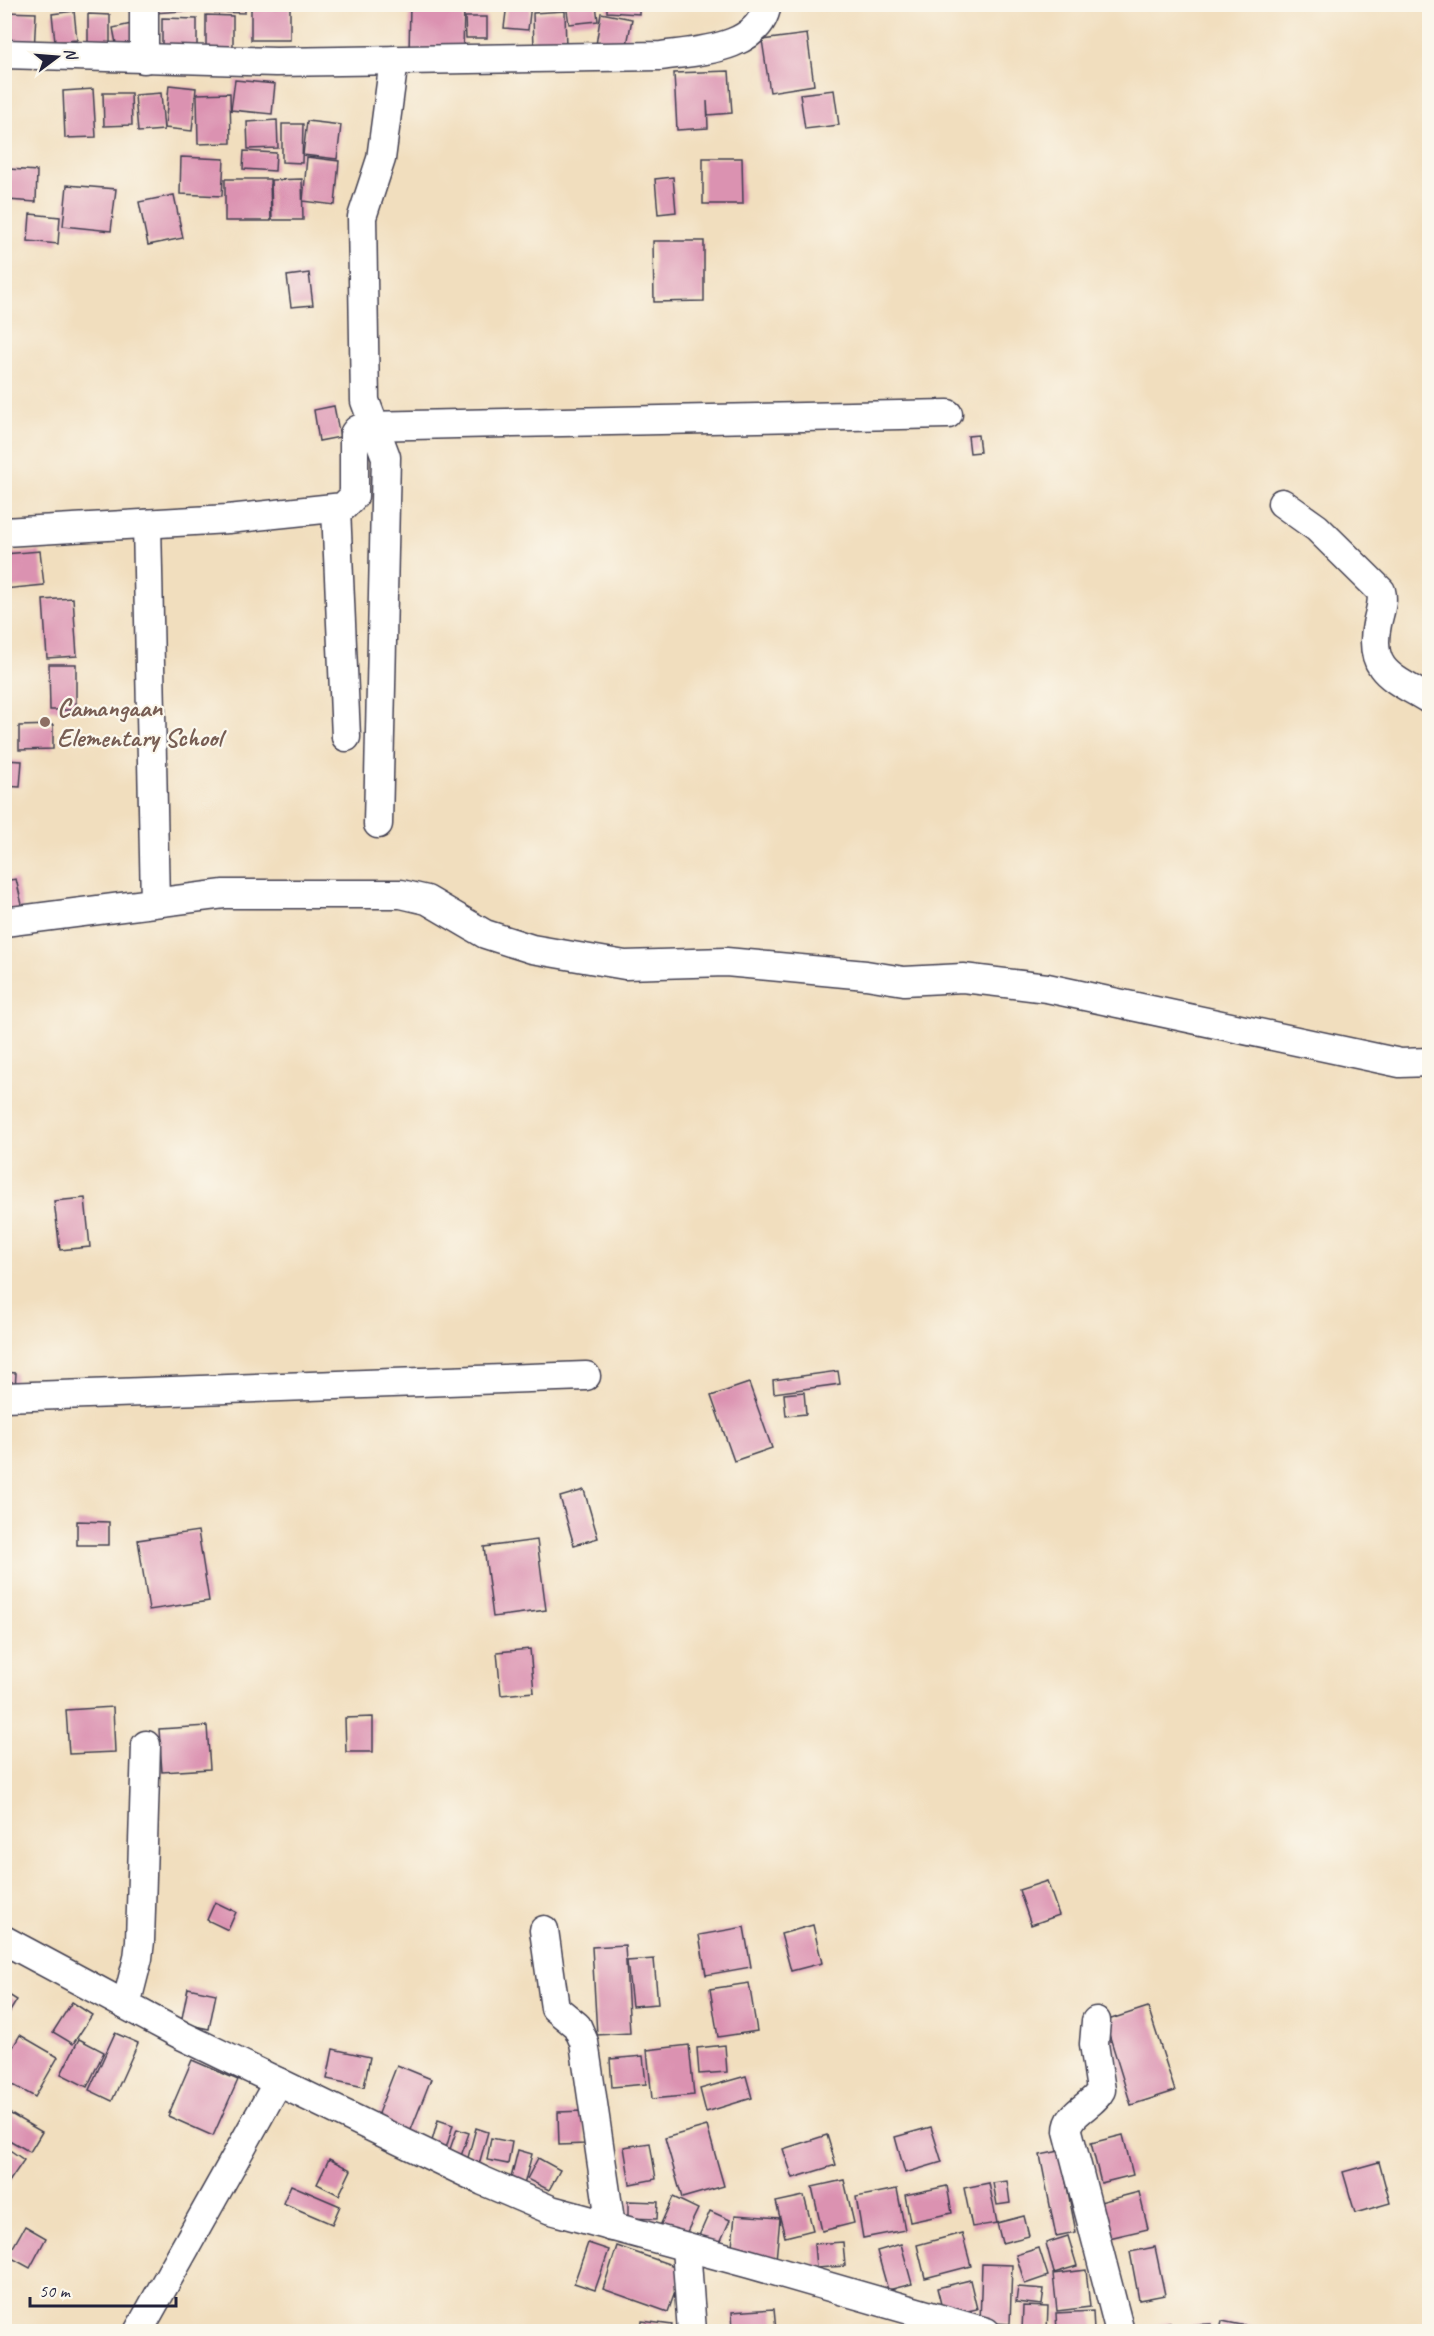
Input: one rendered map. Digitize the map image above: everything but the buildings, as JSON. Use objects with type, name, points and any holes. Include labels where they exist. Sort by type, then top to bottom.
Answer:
[{"type":"street","points":[[144,4],[144,58]]},
{"type":"street","points":[[4,54],[276,62],[633,57],[696,51],[737,41],[750,34],[760,23],[767,4]]},
{"type":"street","points":[[378,824],[386,457],[365,401],[362,217],[381,159],[394,60]]},
{"type":"street","points":[[4,532],[147,524],[336,509],[348,504],[354,495],[354,434],[360,428],[375,426],[948,414]]},
{"type":"street","points":[[1282,503],[1317,528],[1381,591],[1382,599],[1374,638],[1378,664],[1387,674],[1430,700]]},
{"type":"street","points":[[336,509],[346,737]]},
{"type":"street","points":[[147,524],[155,902]]},
{"type":"street","points":[[4,922],[224,894],[400,894],[427,900],[485,934],[532,950],[593,960],[626,965],[726,962],[866,975],[904,981],[963,978],[994,980],[1047,988],[1400,1063],[1430,1062]]},
{"type":"street","points":[[4,1397],[585,1376]]},
{"type":"street","points":[[126,2005],[140,1941],[146,1745]]},
{"type":"street","points":[[544,1930],[555,2008],[577,2026],[584,2042],[611,2228]]},
{"type":"street","points":[[4,1940],[183,2036],[483,2181],[551,2210],[986,2331]]},
{"type":"street","points":[[1096,2021],[1094,2044],[1101,2090],[1095,2099],[1073,2117],[1068,2131],[1120,2331]]},
{"type":"street","points":[[138,2331],[278,2082]]},
{"type":"street","points":[[686,2247],[692,2331]]},
{"type":"place","name":"Camangaan Elementary School","points":[[45,722]]}]
